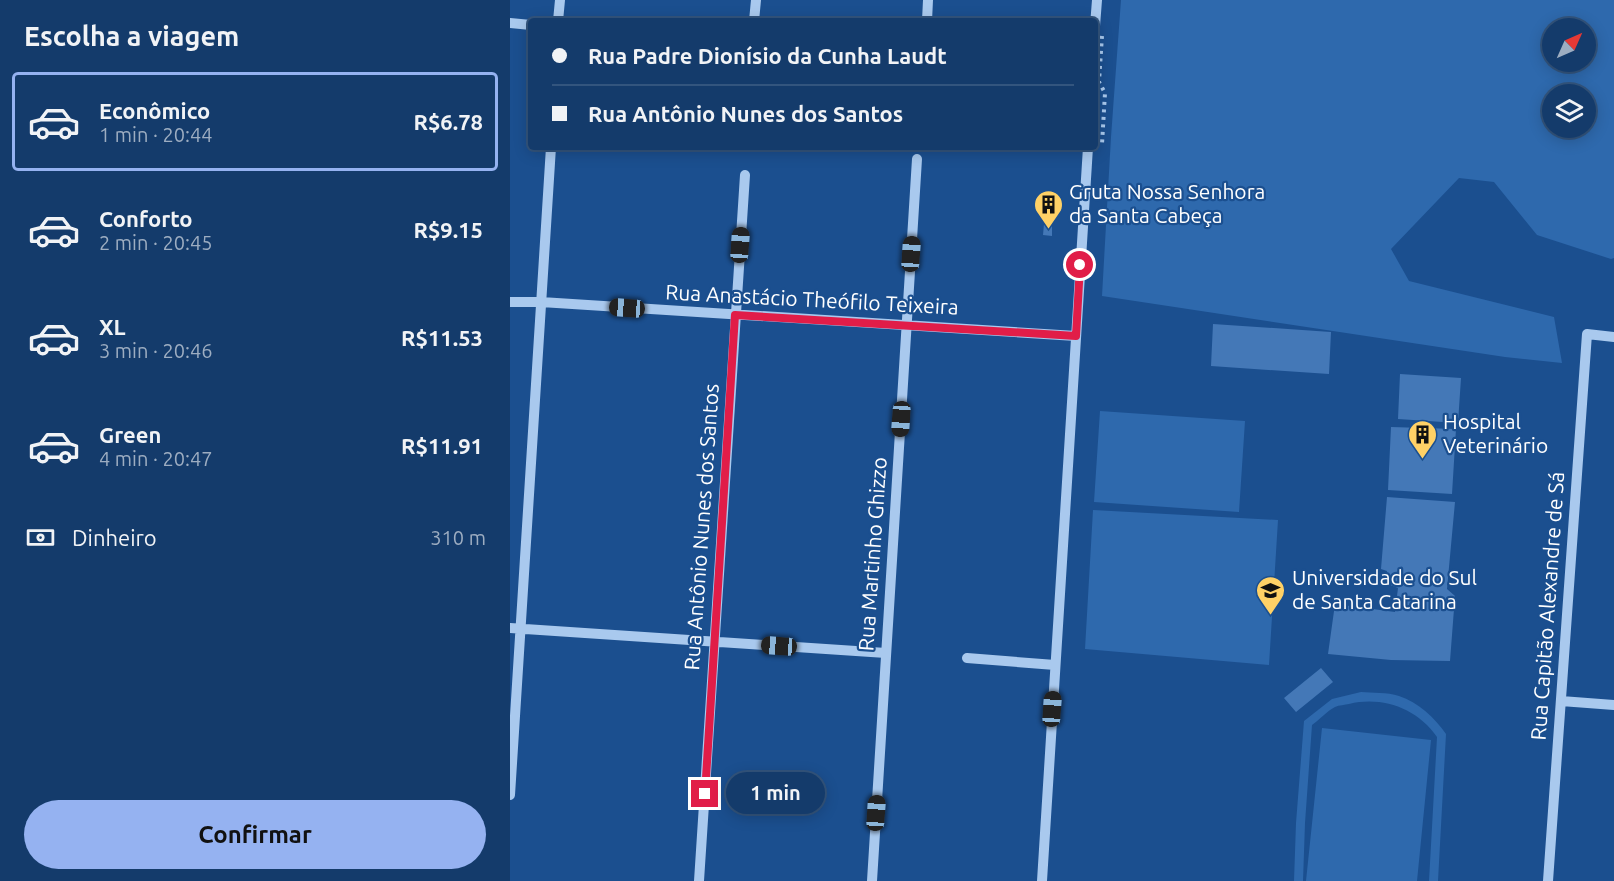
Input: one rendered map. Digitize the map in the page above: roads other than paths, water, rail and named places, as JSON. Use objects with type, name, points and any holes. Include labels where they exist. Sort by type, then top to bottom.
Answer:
[{"type":"street","points":[[558,18],[560,0]]},
{"type":"street","points":[[754,18],[756,0]]},
{"type":"street","points":[[927,18],[928,0]]},
{"type":"street","points":[[1096,18],[1097,0]]},
{"type":"street","points":[[510,23],[528,25]]},
{"type":"street","points":[[510,795],[515,628],[551,150]]},
{"type":"street","points":[[1042,881],[1088,150]]},
{"type":"street","name":"Rua Martinho Ghizzo","points":[[872,881],[917,159]]},
{"type":"street","name":"Rua Antônio Nunes dos Santos","points":[[699,881],[745,175]]},
{"type":"street","name":"Rua Anastácio Theófilo Teixeira","points":[[510,302],[541,302],[1076,336]]},
{"type":"street","name":"Rua Capitão Alexandre de Sá","points":[[1548,881],[1587,334],[1614,337]]},
{"type":"street","points":[[515,628],[886,653]]},
{"type":"street","points":[[967,658],[1055,665]]},
{"type":"street","points":[[1561,701],[1614,705]]},
{"type":"place","name":"Gruta Nossa Senhora da Santa Cabeça","points":[[1048,230]]},
{"type":"place","name":"Hospital Veterinário","points":[[1422,460]]},
{"type":"place","name":"Universidade do Sul de Santa Catarina","points":[[1271,616]]}]
